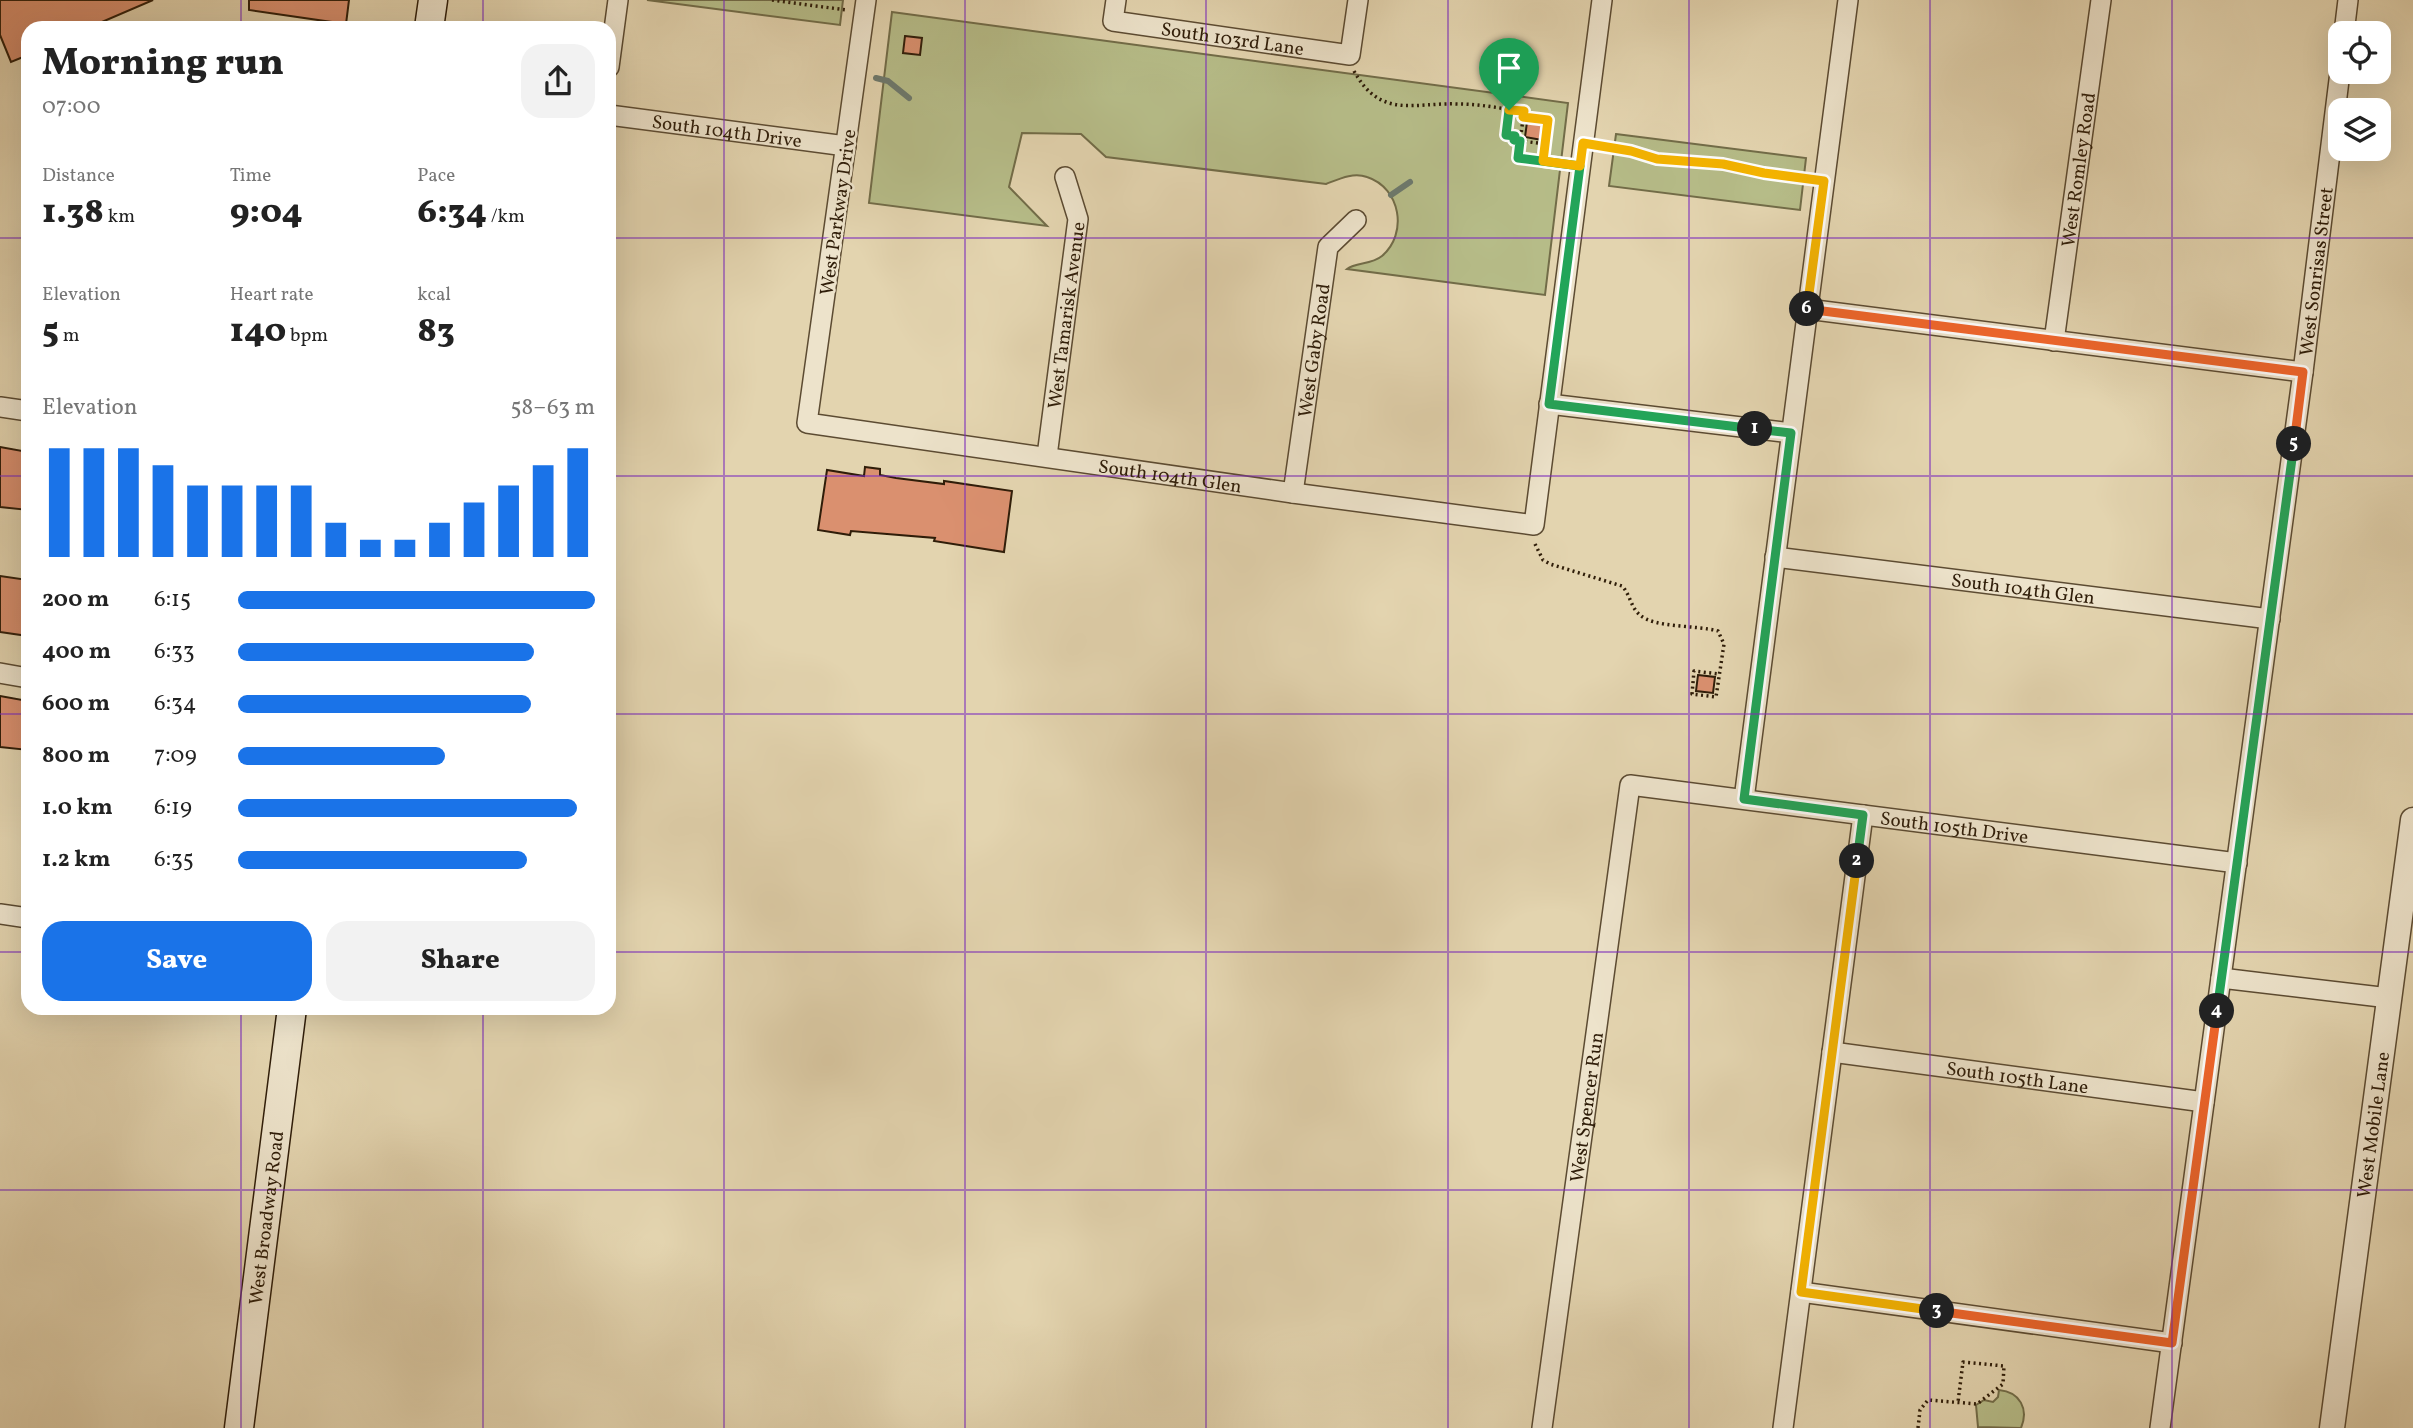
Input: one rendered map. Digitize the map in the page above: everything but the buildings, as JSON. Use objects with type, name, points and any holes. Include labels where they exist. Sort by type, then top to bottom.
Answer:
[{"type":"main road","points":[[430,21],[433,0]]},
{"type":"main road","name":"West Broadway Road","points":[[239,1428],[291,1015]]},
{"type":"street","points":[[615,21],[618,0]]},
{"type":"street","name":"South 103rd Lane","points":[[1116,0],[1113,21],[1350,55]]},
{"type":"street","points":[[1350,55],[1358,0]]},
{"type":"street","points":[[1534,525],[1602,0]]},
{"type":"street","points":[[1744,799],[1849,0]]},
{"type":"street","name":"West Romley Road","points":[[2054,341],[2101,0]]},
{"type":"street","points":[[2345,21],[2348,0]]},
{"type":"street","name":"West Parkway Drive","points":[[807,423],[865,6]]},
{"type":"street","name":"West Sonrisas Street","points":[[2160,1428],[2303,372],[2339,84]]},
{"type":"street","name":"South 104th Drive","points":[[616,115],[846,146]]},
{"type":"street","name":"West Tamarisk Avenue","points":[[1047,456],[1078,219],[1065,177]]},
{"type":"street","name":"West Gaby Road","points":[[1293,493],[1328,247],[1356,220]]},
{"type":"street","points":[[1807,309],[2303,372]]},
{"type":"street","points":[[1549,404],[1791,433]]},
{"type":"street","points":[[0,407],[21,410]]},
{"type":"street","name":"South 104th Glen","points":[[807,423],[1534,525]]},
{"type":"street","name":"South 104th Glen","points":[[1775,557],[2270,620]]},
{"type":"street","points":[[0,674],[21,677]]},
{"type":"street","name":"South 105th Drive","points":[[1630,785],[2237,863]]},
{"type":"street","name":"West Spencer Run","points":[[1542,1428],[1630,785]]},
{"type":"street","points":[[1783,1428],[1863,815]]},
{"type":"street","name":"West Mobile Lane","points":[[2332,1428],[2413,820]]},
{"type":"street","points":[[0,914],[21,917]]},
{"type":"street","points":[[2221,978],[2389,999]]},
{"type":"street","name":"South 105th Lane","points":[[1832,1052],[2204,1102]]},
{"type":"street","points":[[1801,1292],[2172,1343]]},
{"type":"path","points":[[772,0],[865,6]]},
{"type":"path","points":[[1350,55],[1354,70],[1368,91],[1380,100],[1402,106],[1462,104],[1524,111],[1518,158],[1580,166]]},
{"type":"path","points":[[1509,110],[1506,135],[1515,136],[1514,140],[1545,144]]},
{"type":"path","points":[[1523,117],[1548,120],[1543,161]]},
{"type":"path","points":[[1583,143],[1631,151],[1657,159],[1723,164],[1824,181]]},
{"type":"path","points":[[1534,525],[1533,537],[1543,560],[1560,568],[1622,586],[1628,592],[1636,612],[1648,620],[1718,631],[1724,644],[1717,697],[1692,694],[1694,671],[1719,674]]},
{"type":"path","points":[[1918,1428],[1920,1410],[1927,1401],[1977,1404],[2003,1384],[2004,1366],[1963,1362],[1958,1402]]},
{"type":"green space","points":[[647,0],[843,0],[840,25]]},
{"type":"green space","points":[[892,12],[1568,103],[1545,295],[1347,269],[1382,256],[1390,247],[1398,224],[1394,201],[1378,183],[1367,177],[1351,176],[1326,184],[1106,157],[1081,134],[1022,133],[1009,187],[1047,226],[869,203]]},
{"type":"green space","points":[[1616,134],[1806,158],[1800,210],[1609,186]]},
{"type":"green space","points":[[1999,1390],[2012,1394],[2021,1403],[2024,1414],[2021,1428],[1978,1427],[1976,1405],[1984,1400],[1993,1402],[1998,1397]]},
{"type":"waterway","points":[[876,78],[888,81],[909,98]]},
{"type":"waterway","points":[[1391,195],[1410,182]]},
{"type":"route","points":[[1509,110],[1506,135],[1515,136],[1514,140],[1520,141],[1518,158],[1543,161],[1580,166],[1549,404],[1791,433],[1744,799],[1863,815],[1801,1292],[2172,1343],[2303,372],[1807,309],[1824,181],[1764,173],[1735,165],[1657,159],[1631,151],[1583,143],[1580,166],[1562,164],[1543,161],[1548,120],[1523,117],[1524,111],[1509,110]]}]
